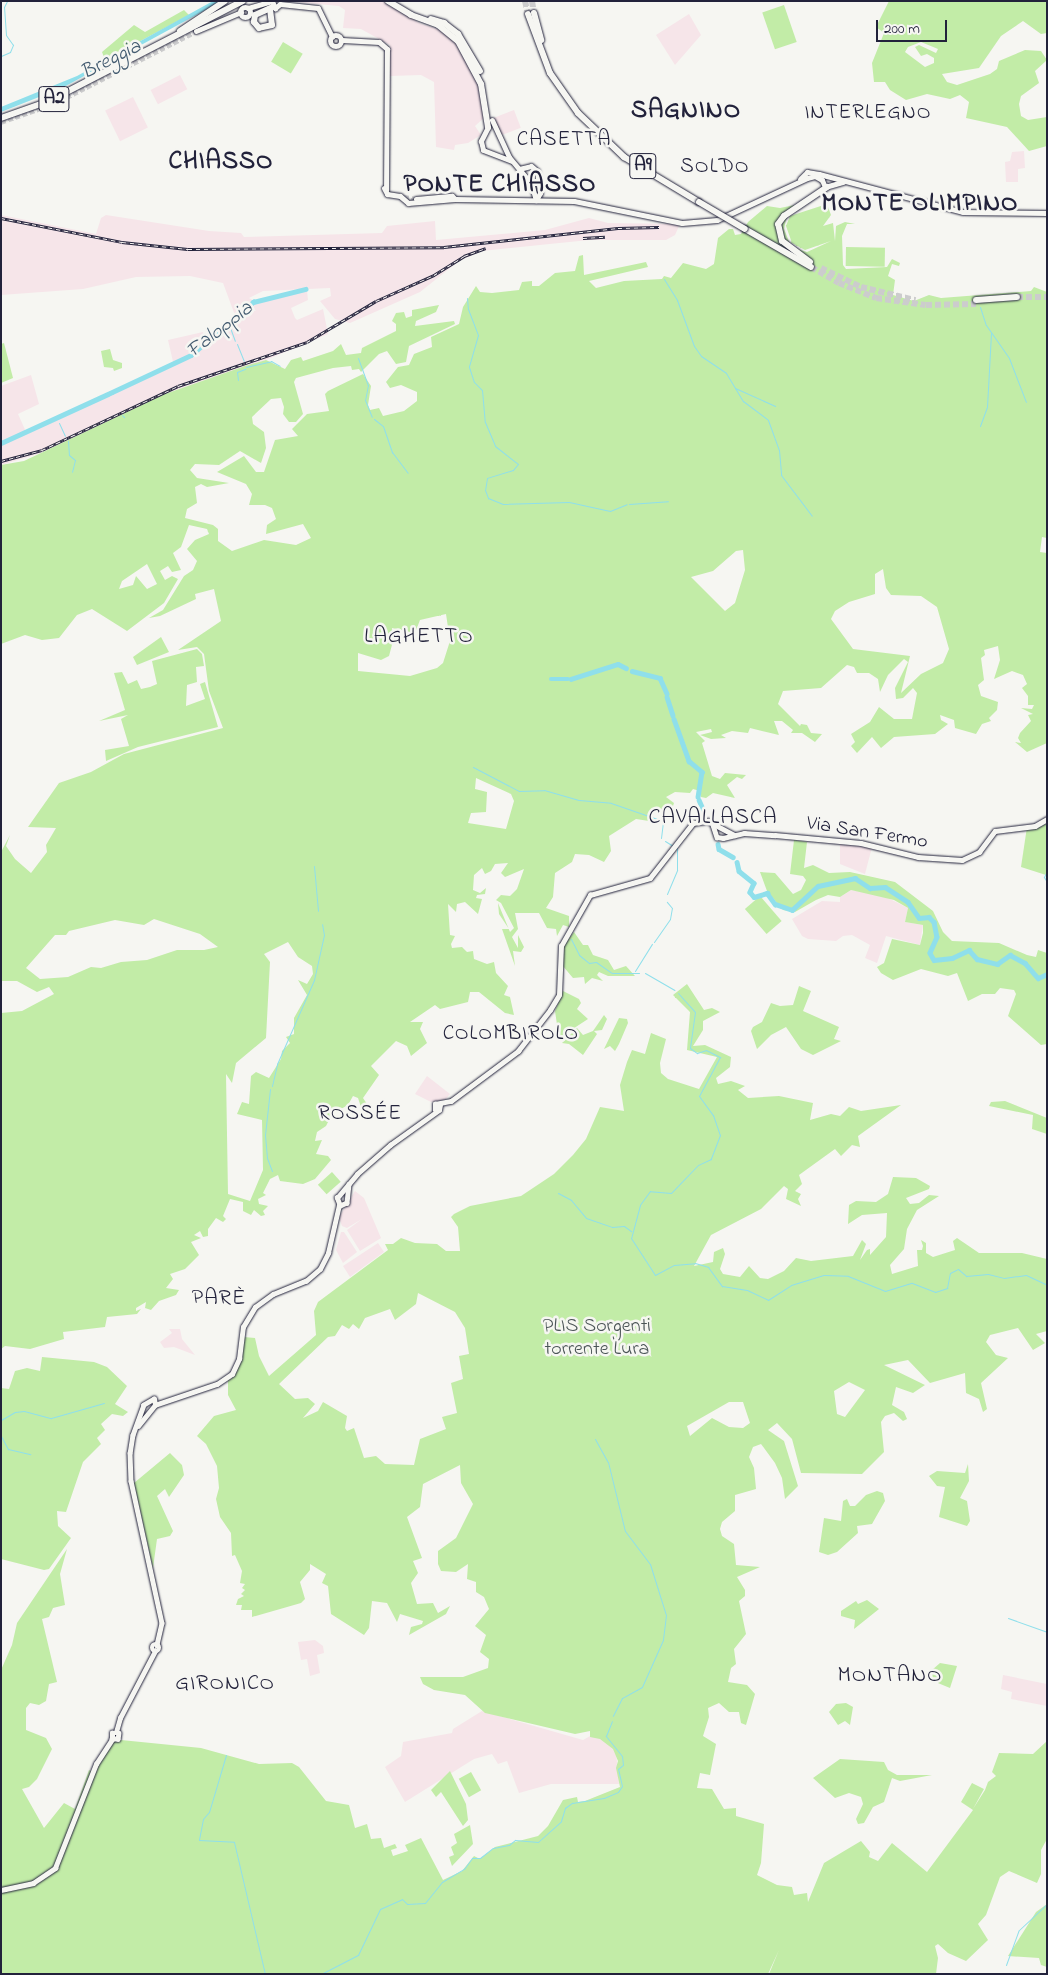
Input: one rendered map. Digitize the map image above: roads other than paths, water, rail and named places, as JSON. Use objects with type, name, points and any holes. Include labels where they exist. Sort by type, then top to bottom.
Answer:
[{"type":"highway","points":[[180,31],[225,1]]},
{"type":"highway","name":"A2","points":[[1,114],[51,96],[180,31],[234,1]]},
{"type":"highway","name":"A2","points":[[1,118],[55,99],[243,1]]},
{"type":"highway","points":[[388,1],[445,29],[464,50],[478,77],[489,117]]},
{"type":"highway","points":[[393,1],[440,23],[456,36],[469,54],[485,88],[489,117],[488,127]]},
{"type":"highway","points":[[225,12],[249,7]]},
{"type":"highway","name":"A9","points":[[531,14],[557,85],[590,123],[632,162],[811,264],[782,241],[778,224],[784,216],[829,182]]},
{"type":"highway","points":[[428,18],[442,22],[458,34],[480,71]]},
{"type":"highway","points":[[976,302],[1017,298]]},
{"type":"main road","points":[[196,31],[241,12],[243,7],[274,4],[316,7],[334,36],[342,40],[380,42],[387,52],[386,196],[420,200],[549,200],[592,203],[675,222],[708,222],[796,182],[807,176],[809,172],[829,182]]},
{"type":"main road","points":[[334,36],[331,42],[335,46],[342,40]]},
{"type":"main road","points":[[489,117],[502,144],[534,191],[536,200]]},
{"type":"main road","points":[[488,127],[481,146],[484,152],[513,162]]},
{"type":"main road","points":[[491,155],[498,153],[502,144]]},
{"type":"main road","points":[[526,177],[528,167]]},
{"type":"main road","points":[[520,169],[535,168],[540,193],[536,200]]},
{"type":"main road","points":[[526,177],[537,174]]},
{"type":"main road","points":[[807,176],[815,176],[829,182],[840,182],[865,187],[963,212],[1047,214]]},
{"type":"main road","points":[[822,180],[822,185],[829,182]]},
{"type":"main road","points":[[523,200],[534,191]]},
{"type":"main road","points":[[540,193],[549,200]]},
{"type":"main road","name":"Via San Fermo","points":[[723,838],[734,835],[773,835],[855,843],[936,859],[968,859],[995,831],[1035,826],[1047,819]]},
{"type":"main road","points":[[138,1426],[155,1403],[217,1384],[232,1374],[239,1359],[243,1327],[255,1307],[273,1294],[306,1281],[320,1269],[338,1215],[339,1205],[337,1200],[349,1184],[380,1152],[435,1110],[440,1109],[440,1105],[518,1051],[550,1010],[559,995],[561,946],[586,898],[598,891],[650,878],[690,825],[710,822],[720,831],[723,838]]},
{"type":"main road","points":[[720,831],[717,837],[723,838]]},
{"type":"main road","name":"Via San Fermo","points":[[720,831],[734,835]]},
{"type":"main road","points":[[338,1215],[345,1205],[349,1184]]},
{"type":"main road","points":[[341,1195],[347,1198]]},
{"type":"main road","points":[[339,1205],[345,1205]]},
{"type":"main road","points":[[1,1890],[33,1883],[55,1868],[93,1770],[112,1739],[119,1738],[116,1732],[120,1718],[155,1651],[153,1647],[158,1645],[162,1623],[131,1482],[131,1444],[144,1408],[149,1400],[155,1403]]},
{"type":"main road","points":[[144,1408],[150,1409]]},
{"type":"main road","points":[[126,1440],[131,1444]]},
{"type":"water","name":"Breggia","points":[[213,1],[222,1],[62,88],[1,112],[1,107],[77,76]]},
{"type":"waterway","points":[[1,56],[10,52],[13,45],[6,35],[4,7],[7,1]]},
{"type":"waterway","points":[[664,279],[677,300],[694,346],[701,356],[726,373],[743,401],[768,420],[779,450],[781,475],[812,516]]},
{"type":"waterway","name":"Faloppia","points":[[110,393],[191,355],[253,302],[305,289]]},
{"type":"waterway","points":[[467,298],[468,309],[478,335],[469,367],[474,382],[482,390],[485,422],[495,446],[518,464],[513,470],[487,478],[485,490],[488,498],[503,504],[569,502],[610,511],[627,504]]},
{"type":"waterway","points":[[980,307],[986,325],[1009,358],[1026,402]]},
{"type":"waterway","points":[[228,322],[235,341]]},
{"type":"waterway","points":[[980,426],[987,407],[991,333]]},
{"type":"waterway","points":[[237,344],[244,361]]},
{"type":"waterway","points":[[358,358],[368,385],[365,400],[372,417]]},
{"type":"waterway","points":[[246,367],[271,361],[280,366]]},
{"type":"waterway","points":[[238,380],[237,372],[245,369]]},
{"type":"waterway","points":[[735,388],[775,406]]},
{"type":"waterway","name":"Faloppia","points":[[1,443],[108,394]]},
{"type":"waterway","points":[[374,419],[383,426],[392,452],[408,473]]},
{"type":"waterway","points":[[59,423],[65,436]]},
{"type":"waterway","points":[[68,441],[69,455],[75,460],[72,472]]},
{"type":"waterway","points":[[629,504],[668,501]]},
{"type":"waterway","points":[[571,679],[618,664],[626,668]]},
{"type":"waterway","points":[[632,671],[660,678],[667,694]]},
{"type":"waterway","points":[[551,679],[568,679]]},
{"type":"waterway","points":[[667,697],[673,715]]},
{"type":"waterway","points":[[674,719],[689,761],[702,772],[698,797]]},
{"type":"waterway","points":[[473,767],[519,791],[544,790],[579,800],[611,803],[660,820]]},
{"type":"waterway","points":[[699,800],[704,811]]},
{"type":"waterway","points":[[661,838],[663,822]]},
{"type":"waterway","points":[[665,841],[673,846]]},
{"type":"waterway","points":[[718,844],[719,849],[733,857]]},
{"type":"waterway","points":[[667,894],[677,870],[677,848]]},
{"type":"waterway","points":[[737,862],[739,871],[754,883],[750,892],[754,897],[767,893],[775,904],[792,910],[818,886],[855,878],[870,888],[885,887],[908,902],[919,918],[929,917],[934,922],[937,937],[930,953],[934,960],[952,958],[969,950],[977,959],[997,964],[1010,955],[1025,963],[1038,978],[1047,974]]},
{"type":"waterway","points":[[314,866],[318,911]]},
{"type":"waterway","points":[[1047,871],[1044,877],[1047,882]]},
{"type":"waterway","points":[[654,942],[670,919],[672,908],[667,902]]},
{"type":"waterway","points":[[272,1086],[277,1064],[314,980],[324,935],[322,924]]},
{"type":"waterway","points":[[571,939],[579,955],[589,963],[596,962],[612,973],[639,973]]},
{"type":"waterway","points":[[635,971],[652,944]]},
{"type":"waterway","points":[[645,973],[674,990]]},
{"type":"waterway","points":[[678,993],[695,1012],[690,1048],[697,1053],[706,1050],[720,1057],[699,1096],[713,1115],[720,1135],[711,1159],[698,1165],[671,1193],[650,1191],[640,1205],[631,1238],[655,1275],[674,1265],[695,1263],[708,1267],[722,1286],[747,1290],[768,1300],[791,1285],[824,1275],[848,1276],[885,1291],[912,1283],[935,1292],[947,1288],[950,1273],[958,1269],[966,1276],[988,1274],[1004,1278],[1026,1275],[1047,1285]]},
{"type":"waterway","points":[[270,1089],[265,1135],[267,1158],[272,1171]]},
{"type":"waterway","points":[[558,1193],[571,1200],[586,1218],[612,1227],[624,1226],[631,1231]]},
{"type":"waterway","points":[[1,1420],[15,1412],[24,1411],[51,1418],[104,1403]]},
{"type":"waterway","points":[[1,1436],[8,1449],[30,1454]]},
{"type":"waterway","points":[[595,1439],[608,1462],[625,1531],[650,1564],[666,1615],[663,1640],[642,1687],[622,1698],[613,1716]]},
{"type":"waterway","points":[[1008,1618],[1047,1632]]},
{"type":"waterway","points":[[321,1974],[358,1955],[380,1909],[402,1899],[407,1904],[425,1903],[442,1882],[464,1869],[472,1858],[480,1858],[493,1848],[509,1845],[515,1840],[538,1842],[561,1821],[565,1808],[572,1803],[604,1798],[618,1792],[622,1786],[618,1769],[623,1765],[622,1756],[606,1736],[612,1721]]},
{"type":"waterway","points":[[226,1755],[209,1812],[203,1819],[199,1840],[234,1842],[265,1974]]},
{"type":"waterway","points":[[1006,1965],[1019,1930],[1047,1904]]},
{"type":"tunnel","points":[[525,1],[528,14]]},
{"type":"tunnel","points":[[532,1],[534,13]]},
{"type":"tunnel","points":[[1,122],[53,104],[196,31]]},
{"type":"tunnel","points":[[404,197],[416,199]]},
{"type":"tunnel","points":[[811,267],[839,283],[876,298],[926,305],[976,304]]},
{"type":"tunnel","points":[[821,268],[861,287],[915,300]]},
{"type":"tunnel","points":[[1017,297],[1047,297]]},
{"type":"railway","points":[[1,218],[122,242],[188,249],[444,247],[618,228],[659,227]]},
{"type":"railway","points":[[583,238],[605,237]]},
{"type":"railway","points":[[1,461],[42,450],[178,386],[307,342],[376,301],[434,275],[464,256],[486,248]]},
{"type":"district","name":"SAGNINO","points":[[686,111]]},
{"type":"district","name":"INTERLEGNO","points":[[868,113]]},
{"type":"district","name":"CASETTA","points":[[564,140]]},
{"type":"district","name":"CHIASSO","points":[[221,162]]},
{"type":"district","name":"SOLDO","points":[[715,167]]},
{"type":"district","name":"PONTE CHIASSO","points":[[500,185]]},
{"type":"district","name":"MONTE OLIMPINO","points":[[920,204]]},
{"type":"district","name":"LAGHETTO","points":[[419,638]]},
{"type":"district","name":"CAVALLASCA","points":[[713,819]]},
{"type":"district","name":"COLOMBIROLO","points":[[511,1034]]},
{"type":"district","name":"ROSSÉE","points":[[360,1114]]},
{"type":"district","name":"PARÈ","points":[[219,1300]]},
{"type":"district","name":"MONTANO","points":[[890,1677]]},
{"type":"district","name":"GIRONICO","points":[[225,1685]]},
{"type":"park label","name":"PLIS Sorgenti torrente Lura","points":[[597,1338]]}]
